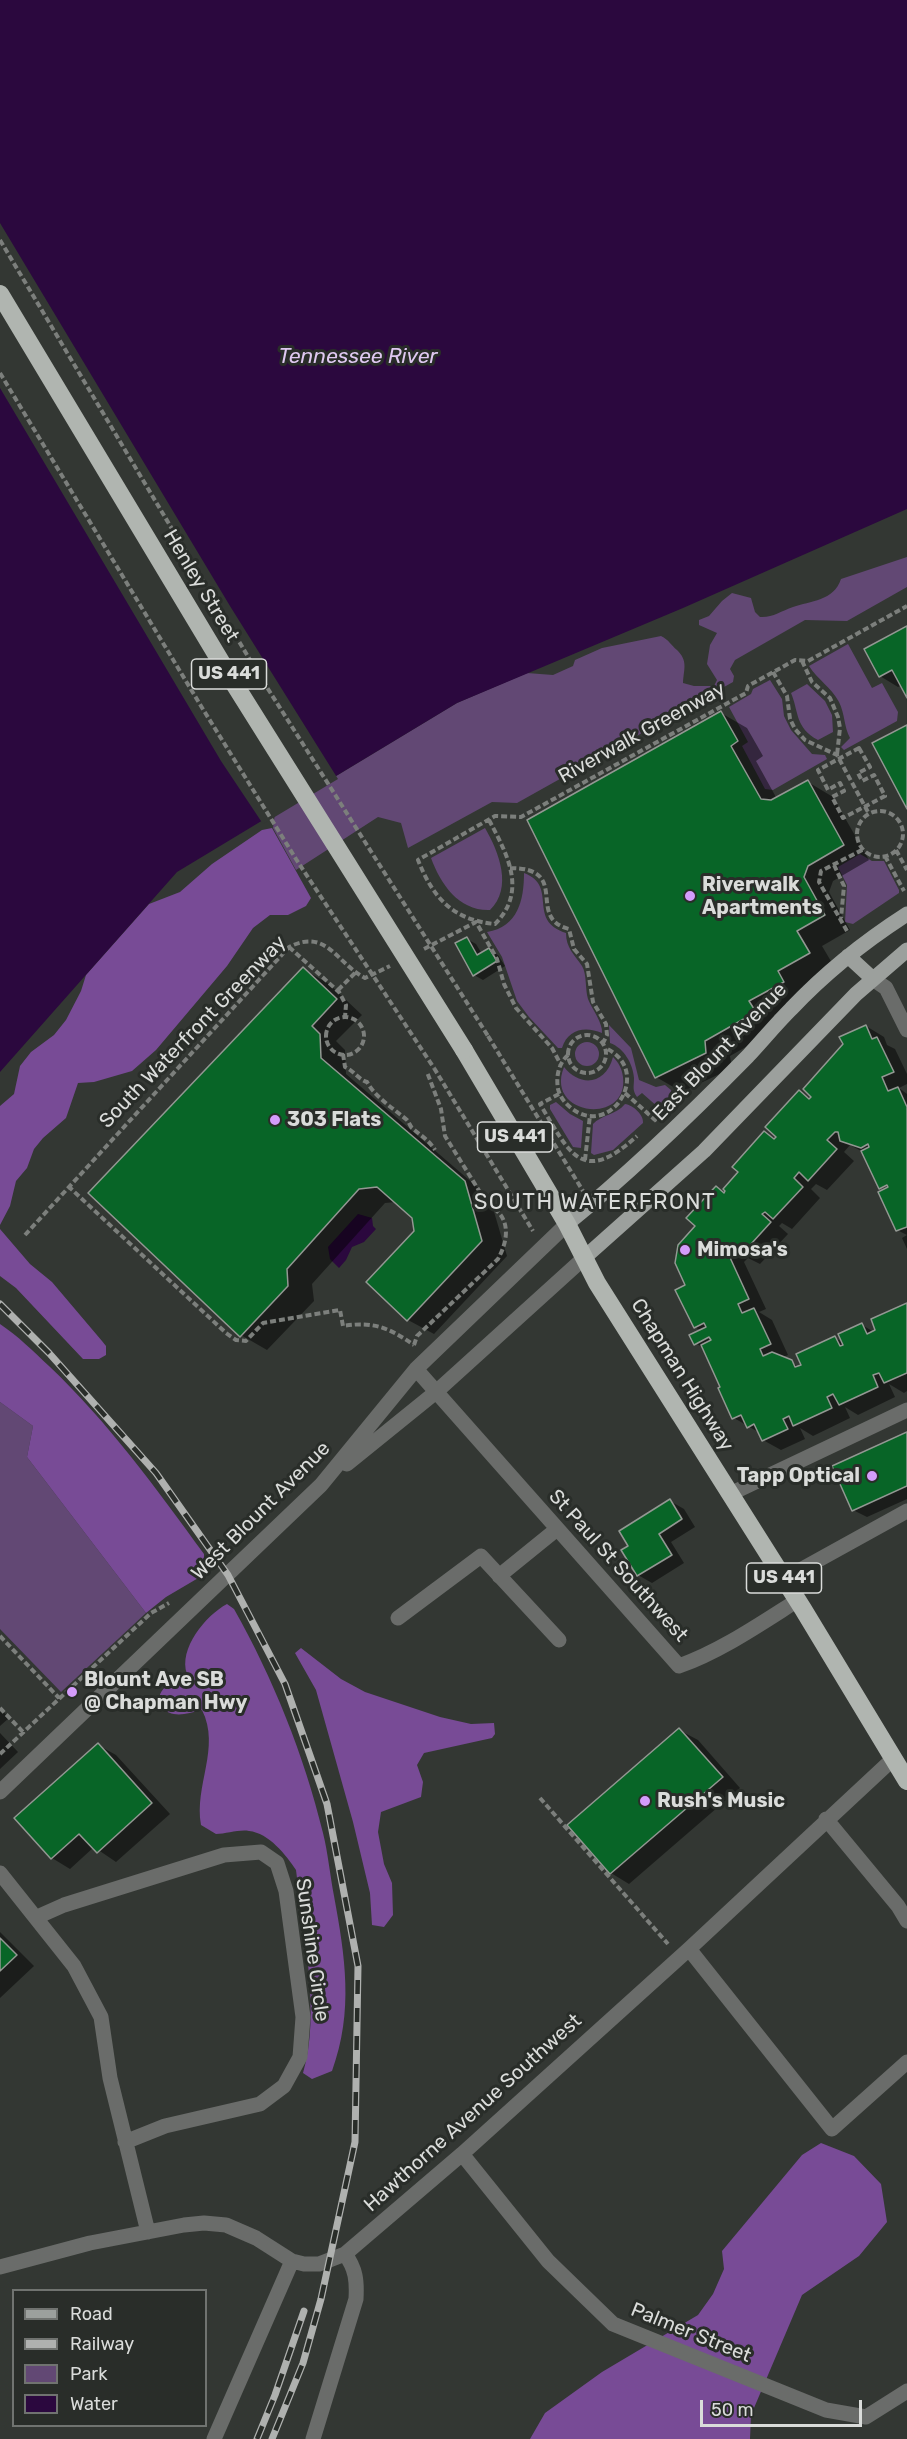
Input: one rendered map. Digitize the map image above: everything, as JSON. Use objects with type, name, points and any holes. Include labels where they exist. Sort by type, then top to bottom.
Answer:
[{"type":"highway","name":"Henley Street","points":[[0,294],[230,677],[464,1050]]},
{"type":"highway","name":"Chapman Highway","points":[[464,1050],[567,1224],[601,1289],[798,1600],[907,1781]]},
{"type":"main road","name":"East Blount Avenue","points":[[567,1224],[623,1178],[668,1136],[749,1055],[791,1009],[848,956],[907,914]]},
{"type":"main road","points":[[584,1258],[704,1151],[835,1015],[907,950]]},
{"type":"main road","points":[[848,956],[873,979]]},
{"type":"street","points":[[873,979],[886,988],[907,1030]]},
{"type":"street","name":"West Blount Avenue","points":[[0,1792],[321,1485],[416,1369],[567,1224]]},
{"type":"street","points":[[321,1485],[436,1392],[584,1258]]},
{"type":"street","name":"St Paul St Southwest","points":[[416,1369],[679,1666],[695,1660],[753,1628],[798,1600]]},
{"type":"street","points":[[730,1494],[907,1410]]},
{"type":"street","points":[[784,1579],[907,1511]]},
{"type":"street","points":[[499,1576],[557,1529]]},
{"type":"street","points":[[398,1618],[481,1556],[559,1640]]},
{"type":"street","name":"Hawthorne Avenue Southwest","points":[[0,2267],[90,2243],[204,2223],[226,2226],[256,2238],[292,2261],[319,2264],[345,2253],[462,2154],[684,1953],[894,1758]]},
{"type":"street","points":[[826,1819],[898,1906],[907,1921]]},
{"type":"street","name":"Sunshine Circle","points":[[37,1917],[64,1905],[224,1855],[261,1852],[277,1863],[286,1891],[303,2017],[300,2057],[285,2086],[260,2104],[165,2126],[125,2142]]},
{"type":"street","points":[[0,1873],[74,1966],[101,2017],[110,2078],[148,2232]]},
{"type":"street","points":[[684,1953],[832,2129],[907,2062]]},
{"type":"street","name":"Palmer Street","points":[[462,2154],[548,2261],[613,2324],[826,2410],[866,2417],[907,2391]]},
{"type":"street","points":[[313,2439],[356,2299],[358,2280],[345,2253]]},
{"type":"street","points":[[214,2439],[292,2261]]},
{"type":"path","points":[[0,240],[256,670],[488,1036],[591,1204]]},
{"type":"path","points":[[0,373],[296,859],[434,1068],[543,1247]]},
{"type":"path","name":"Riverwalk Greenway","points":[[476,922],[450,909],[434,891],[418,860],[495,816],[521,817],[746,693],[748,686],[773,672],[795,660],[808,661],[907,606]]},
{"type":"path","points":[[802,661],[812,682],[830,698],[840,728],[838,757],[869,814]]},
{"type":"path","points":[[773,672],[787,696],[790,719],[795,729],[805,740],[838,757]]},
{"type":"path","points":[[859,748],[870,767],[858,773],[862,781],[874,775],[885,796],[865,806],[843,818],[832,797],[844,791],[840,783],[828,790],[818,770],[838,757],[859,748]]},
{"type":"path","points":[[879,811],[894,816],[901,826],[903,836],[896,850],[885,856],[876,856],[859,843],[860,822],[869,814],[879,811]]},
{"type":"path","points":[[422,950],[476,922],[495,924],[507,912],[512,884],[510,860],[489,820]]},
{"type":"path","points":[[901,826],[907,823]]},
{"type":"path","points":[[847,931],[819,882],[821,871],[864,849]]},
{"type":"path","points":[[896,850],[907,870]]},
{"type":"path","points":[[885,856],[904,891]]},
{"type":"path","points":[[834,865],[844,886],[841,920]]},
{"type":"path","points":[[510,868],[523,868],[536,873],[543,879],[547,888],[548,913],[555,922],[569,929],[574,949],[587,964],[593,1002],[606,1024],[603,1043]]},
{"type":"path","points":[[476,922],[497,958],[504,984],[516,1008],[552,1048],[561,1065]]},
{"type":"path","name":"South Waterfront Greenway","points":[[25,1235],[289,947],[311,940],[323,943],[355,973]]},
{"type":"path","points":[[289,947],[338,990],[346,1005],[345,1017]]},
{"type":"path","points":[[338,990],[355,973],[364,978],[393,964]]},
{"type":"path","points":[[340,1017],[358,1022],[362,1028],[364,1040],[356,1051],[343,1054],[330,1047],[326,1035],[330,1024],[340,1017]]},
{"type":"path","points":[[568,1055],[576,1070],[588,1073],[604,1064],[603,1043],[595,1036],[582,1035],[572,1042],[556,1082],[559,1094],[566,1104],[576,1111],[590,1115],[609,1112],[618,1105],[625,1093],[627,1075],[618,1055],[605,1048]]},
{"type":"path","points":[[343,1054],[345,1067],[355,1072],[362,1081],[367,1082],[371,1091],[381,1096],[385,1104],[407,1120],[430,1142],[435,1150]]},
{"type":"path","points":[[409,1352],[417,1336],[498,1259],[504,1247],[506,1233],[505,1219],[499,1210],[488,1205],[445,1136],[441,1109],[427,1072]]},
{"type":"path","points":[[625,1093],[655,1120],[647,1126]]},
{"type":"path","points":[[559,1094],[540,1104],[566,1148],[575,1157],[585,1160],[604,1160],[618,1153],[640,1133]]},
{"type":"path","points":[[585,1160],[590,1115]]},
{"type":"path","points":[[68,1186],[236,1340],[246,1341],[263,1323],[340,1310],[343,1326],[367,1323],[379,1326],[414,1345]]},
{"type":"path","points":[[0,1754],[151,1613],[171,1602]]},
{"type":"path","points":[[0,1636],[59,1698]]},
{"type":"path","points":[[0,1708],[23,1732]]},
{"type":"path","points":[[540,1798],[684,1953]]},
{"type":"green space","points":[[907,557],[907,587],[847,621],[805,620],[735,660],[730,669],[734,676],[733,682],[517,803],[492,802],[408,848],[401,823],[378,817],[296,870],[273,828],[275,813],[457,703],[527,673],[553,675],[573,666],[575,660],[602,648],[661,636],[683,658],[683,683],[694,686],[714,686],[717,680],[707,664],[710,645],[717,633],[699,625],[699,620],[709,616],[732,593],[751,598],[755,612],[760,617],[769,616],[827,596],[838,586],[841,579]]},
{"type":"green space","points":[[848,644],[872,688],[882,683],[898,712],[897,721],[844,750],[841,747],[850,738],[839,702],[809,666]]},
{"type":"green space","points":[[770,680],[782,699],[784,716],[791,730],[812,754],[825,755],[827,759],[773,790],[765,789],[742,746],[748,742],[729,707],[751,694],[753,689]]},
{"type":"green space","points":[[807,684],[825,701],[832,715],[833,732],[818,740],[801,725],[791,693]]},
{"type":"green space","points":[[485,828],[499,859],[502,881],[497,901],[490,910],[469,906],[460,901],[446,887],[431,858]]},
{"type":"green space","points":[[860,854],[872,861],[884,861],[899,893],[853,924],[845,922],[847,885],[838,867]]},
{"type":"green space","points":[[524,873],[540,886],[547,920],[554,927],[566,933],[569,947],[584,969],[588,999],[602,1029],[602,1033],[583,1030],[573,1033],[562,1048],[558,1048],[517,1001],[502,957],[487,932],[506,924],[517,911],[523,893]]},
{"type":"green space","points":[[609,1025],[631,1048],[639,1080],[656,1087],[665,1085],[671,1090],[672,1096],[659,1108],[642,1093],[637,1097],[635,1095],[632,1067],[620,1049],[610,1043]]},
{"type":"green space","points":[[587,1042],[592,1043],[598,1049],[598,1059],[592,1065],[587,1066],[582,1065],[576,1059],[575,1054],[576,1049],[582,1043]]},
{"type":"green space","points":[[613,1057],[620,1066],[623,1077],[621,1093],[614,1103],[602,1108],[588,1109],[575,1105],[566,1096],[561,1084],[564,1067],[578,1078],[592,1080],[605,1073]]},
{"type":"green space","points":[[556,1102],[583,1121],[581,1148],[573,1147],[550,1109],[550,1105]]},
{"type":"green space","points":[[625,1104],[637,1111],[643,1123],[613,1150],[594,1155],[591,1153],[593,1124]]},
{"type":"green space","points":[[0,1402],[33,1426],[27,1457],[146,1613],[61,1692],[0,1629]]},
{"type":"shaded area","points":[[272,828],[311,898],[306,906],[288,915],[270,915],[253,928],[227,966],[156,1050],[132,1071],[94,1082],[78,1083],[66,1118],[34,1149],[27,1168],[16,1181],[10,1206],[0,1225],[0,1106],[14,1094],[20,1066],[31,1052],[54,1035],[66,1020],[81,991],[86,975],[149,904],[180,892],[212,864],[262,830]]},
{"type":"shaded area","points":[[0,1229],[30,1264],[52,1282],[102,1341],[106,1346],[106,1355],[99,1359],[83,1359],[16,1288],[0,1276]]},
{"type":"shaded area","points":[[0,1324],[71,1387],[149,1480],[204,1554],[200,1577],[166,1597],[146,1613],[27,1457],[33,1426],[0,1402]]},
{"type":"shaded area","points":[[227,1604],[234,1609],[262,1662],[286,1718],[307,1775],[326,1848],[344,1962],[345,2005],[339,2049],[332,2071],[312,2079],[303,2073],[308,2050],[311,1999],[296,1870],[282,1852],[263,1836],[245,1831],[216,1834],[201,1825],[201,1796],[209,1738],[207,1724],[202,1710],[174,1714],[159,1706],[160,1694],[163,1690],[187,1674],[186,1654],[196,1634],[211,1616]]},
{"type":"shaded area","points":[[301,1648],[341,1679],[365,1692],[440,1717],[471,1724],[494,1723],[495,1734],[492,1738],[424,1753],[417,1765],[423,1782],[421,1797],[381,1812],[378,1832],[384,1864],[392,1883],[393,1915],[384,1927],[372,1925],[370,1893],[353,1822],[316,1690],[295,1653]]},
{"type":"shaded area","points":[[821,2143],[854,2156],[881,2184],[887,2222],[859,2256],[802,2295],[751,2415],[750,2439],[530,2439],[545,2413],[602,2372],[698,2315],[713,2294],[724,2269],[722,2251],[802,2155]]},
{"type":"water","name":"Tennessee River","points":[[0,0],[907,0],[907,509],[683,608],[457,703],[177,872],[0,1072]]},
{"type":"water","points":[[358,1214],[372,1218],[376,1229],[364,1242],[352,1247],[339,1268],[330,1259],[328,1247]]},
{"type":"pier","points":[[0,223],[230,606],[338,779],[263,824],[221,761],[0,388]]},
{"type":"building","points":[[907,626],[907,698],[892,670],[879,677],[864,649]]},
{"type":"building","name":"Riverwalk Apartments","points":[[721,711],[738,741],[731,746],[761,799],[771,800],[808,780],[844,845],[808,866],[804,877],[825,915],[797,931],[810,953],[778,971],[784,982],[749,1001],[756,1012],[705,1041],[706,1053],[655,1078],[527,820]]},
{"type":"building","points":[[907,725],[907,809],[872,743]]},
{"type":"building","points":[[467,937],[477,955],[489,948],[497,961],[473,976],[455,943]]},
{"type":"building","name":"303 Flats","points":[[303,967],[337,999],[312,1026],[320,1034],[321,1058],[465,1181],[482,1241],[407,1321],[366,1282],[414,1231],[412,1218],[377,1187],[359,1189],[287,1269],[288,1286],[240,1337],[88,1193]]},
{"type":"building","points":[[866,1025],[872,1039],[877,1037],[894,1072],[882,1077],[888,1091],[898,1087],[907,1107],[907,1227],[896,1231],[878,1192],[888,1187],[887,1185],[879,1189],[861,1151],[869,1147],[868,1144],[861,1148],[840,1141],[838,1132],[835,1132],[827,1140],[837,1149],[808,1181],[799,1172],[794,1178],[803,1187],[773,1219],[765,1212],[762,1214],[771,1222],[741,1255],[731,1246],[727,1251],[749,1299],[738,1304],[742,1313],[754,1308],[771,1344],[760,1349],[763,1356],[772,1352],[792,1360],[795,1367],[801,1365],[796,1354],[835,1336],[840,1346],[843,1345],[838,1334],[862,1323],[867,1334],[875,1330],[871,1319],[907,1303],[907,1373],[884,1383],[879,1373],[873,1375],[878,1387],[839,1405],[833,1394],[827,1397],[832,1408],[793,1426],[789,1416],[783,1419],[788,1429],[762,1441],[754,1424],[747,1428],[741,1415],[732,1419],[701,1345],[711,1340],[709,1337],[694,1345],[689,1335],[706,1327],[704,1323],[694,1328],[675,1290],[685,1285],[675,1263],[678,1245],[695,1226],[686,1218],[716,1186],[724,1193],[723,1189],[738,1172],[732,1167],[764,1131],[774,1139],[776,1137],[765,1127],[799,1090],[809,1099],[811,1097],[803,1089],[843,1044],[839,1037]]},
{"type":"building","name":"Tapp Optical","points":[[907,1432],[907,1486],[852,1511],[832,1466]]},
{"type":"building","points":[[670,1499],[682,1519],[659,1534],[672,1555],[637,1576],[621,1550],[628,1546],[619,1531]]},
{"type":"building","name":"Rush's Music","points":[[679,1728],[723,1777],[610,1874],[567,1825]]},
{"type":"building","points":[[98,1743],[152,1803],[97,1853],[79,1834],[51,1859],[14,1818]]},
{"type":"building","points":[[0,1938],[17,1955],[0,1971]]},
{"type":"railway","points":[[0,1304],[49,1353],[156,1473],[228,1575],[285,1684],[327,1804],[358,1966],[355,2142],[321,2299],[303,2363],[272,2439]]},
{"type":"railway","points":[[257,2439],[304,2311]]},
{"type":"place","name":"Riverwalk Apartments","points":[[690,896]]},
{"type":"place","name":"303 Flats","points":[[275,1120]]},
{"type":"place","name":"Mimosa's","points":[[685,1250]]},
{"type":"place","name":"Tapp Optical","points":[[872,1476]]},
{"type":"place","name":"Blount Ave SB @ Chapman Hwy","points":[[72,1692]]},
{"type":"place","name":"Rush's Music","points":[[645,1801]]},
{"type":"district","name":"SOUTH WATERFRONT","points":[[595,1203]]}]
